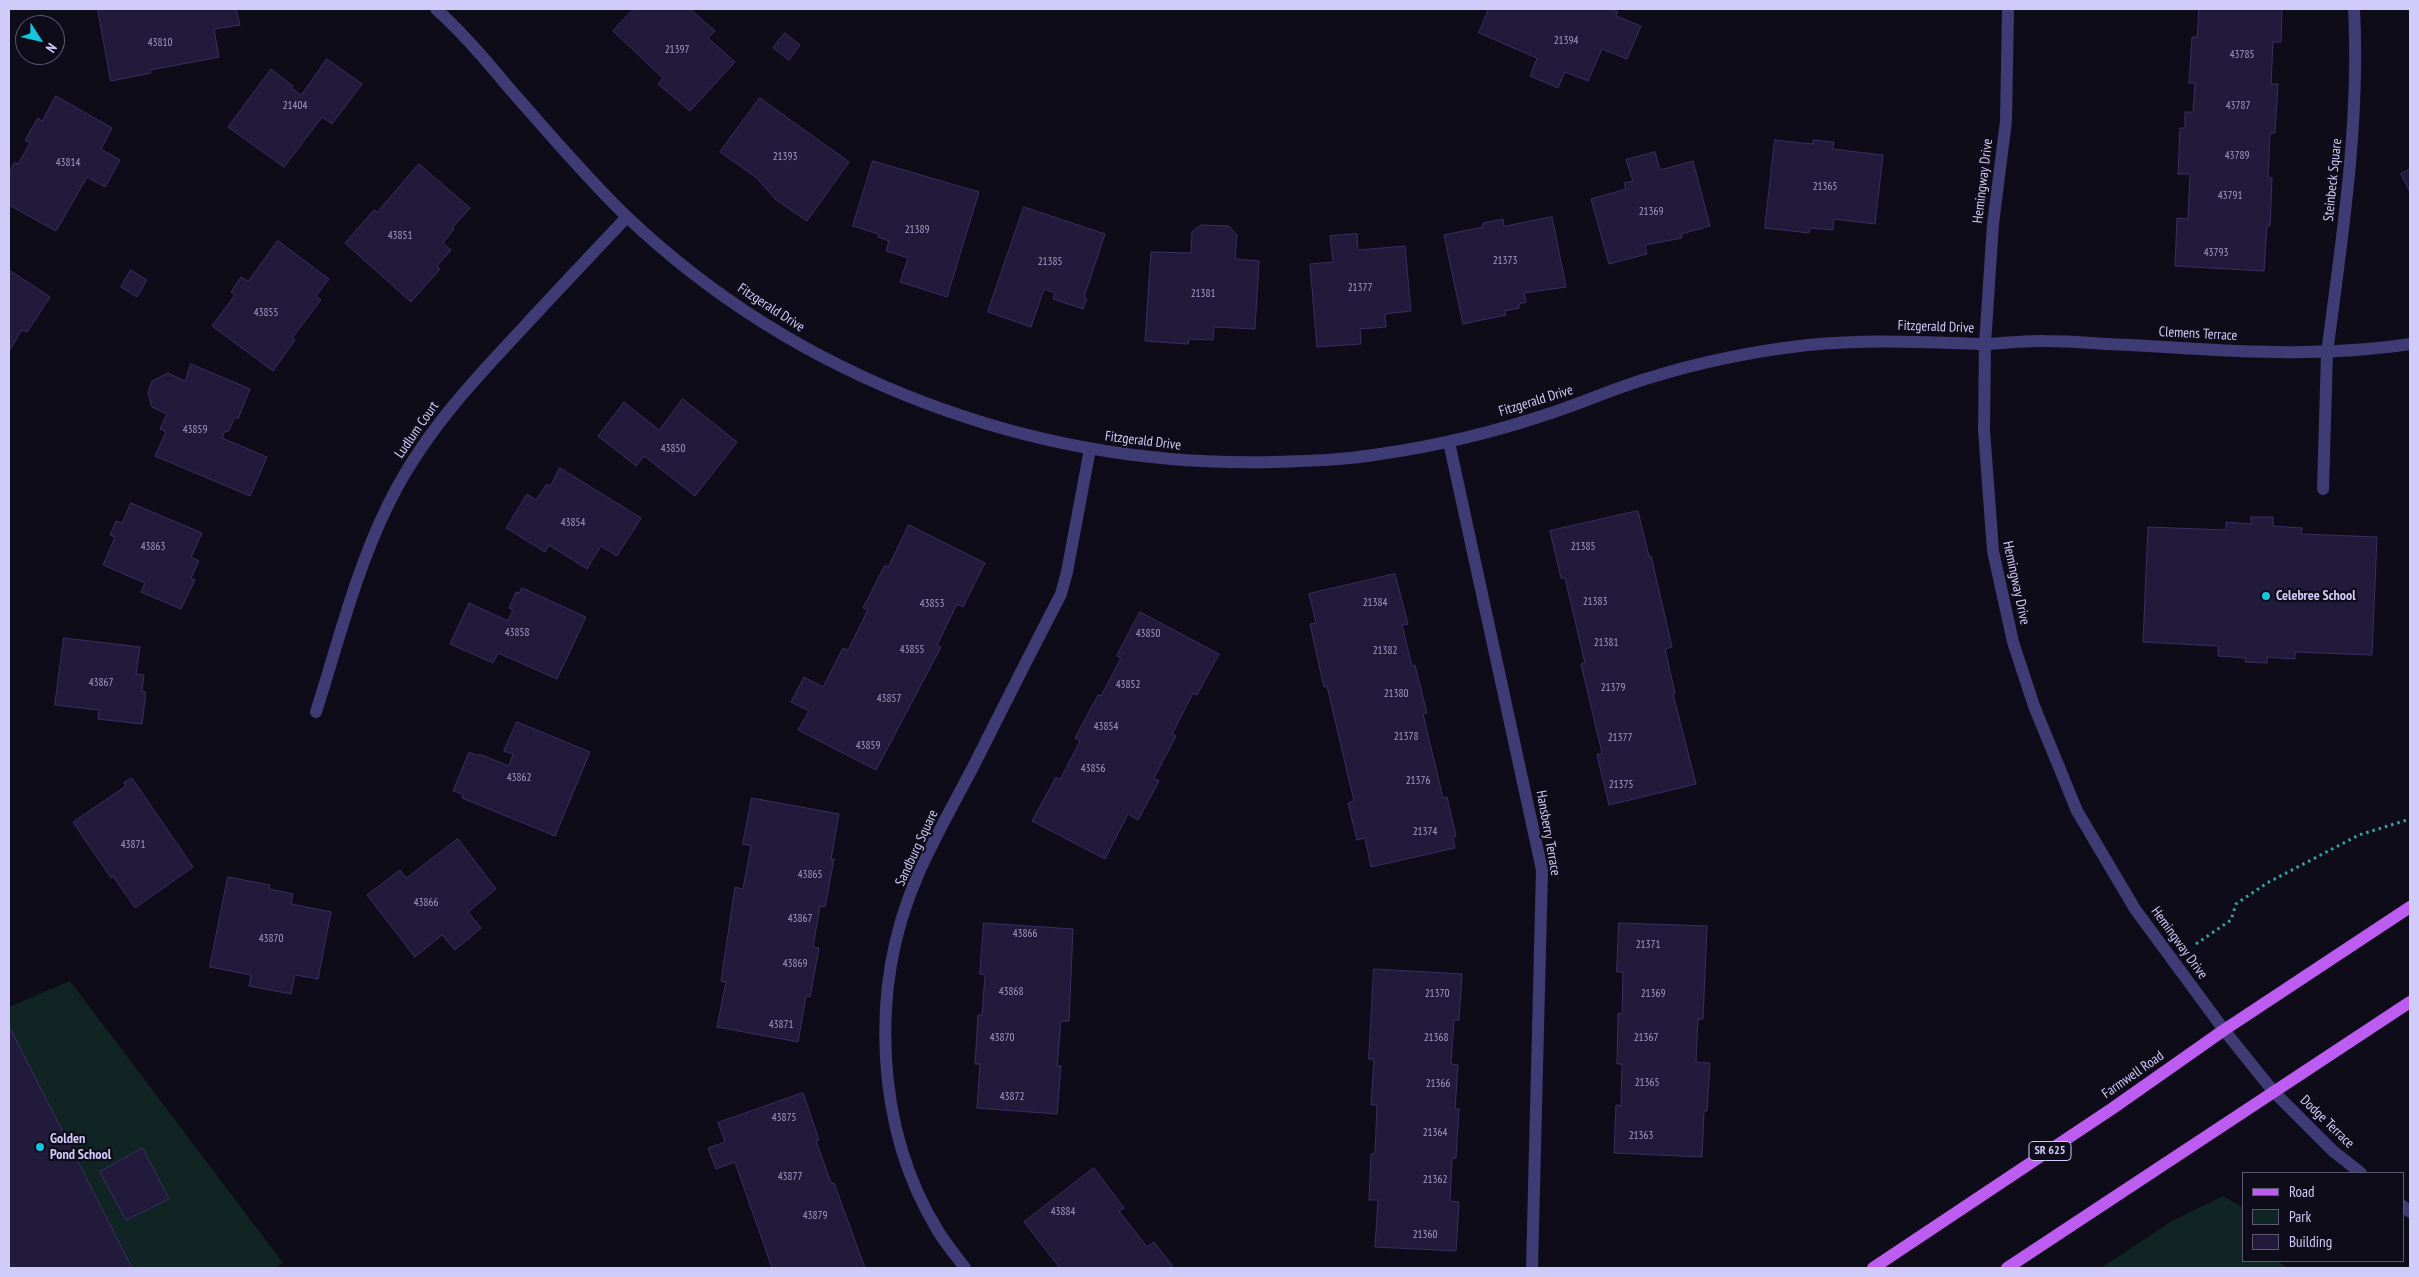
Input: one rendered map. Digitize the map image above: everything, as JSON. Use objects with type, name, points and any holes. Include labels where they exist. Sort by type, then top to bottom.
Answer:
[{"type":"main road","name":"Farmwell Road","points":[[1873,1268],[2113,1108],[2224,1030],[2410,907]]},
{"type":"main road","points":[[2007,1268],[2410,1002]]},
{"type":"street","name":"Fitzgerald Drive","points":[[436,9],[464,34],[572,161],[627,216],[684,266],[745,310],[809,350],[876,383],[946,411],[1017,434],[1090,450],[1164,460],[1220,463],[1325,461],[1379,455],[1449,442],[1545,415],[1652,377],[1745,354],[1805,345],[1864,341],[1921,340],[1985,344]]},
{"type":"street","name":"Hemingway Drive","points":[[2008,9],[2006,121],[1993,224],[1985,344],[1984,430],[1993,551],[2013,642],[2034,706],[2077,811],[2135,909],[2174,959],[2224,1030],[2273,1091]]},
{"type":"street","name":"Steinbeck Square","points":[[2323,489],[2327,353],[2351,168],[2356,45],[2354,9]]},
{"type":"street","name":"Ludlum Court","points":[[316,712],[367,551],[389,503],[414,459],[438,424],[465,390],[627,216]]},
{"type":"street","name":"Clemens Terrace","points":[[1985,344],[2042,340],[2249,352],[2327,353],[2410,344]]},
{"type":"street","name":"Hansberry Terrace","points":[[1449,442],[1542,870],[1532,1268]]},
{"type":"street","name":"Sandburg Square","points":[[965,1268],[938,1231],[918,1192],[902,1149],[892,1106],[886,1063],[885,1021],[889,981],[896,940],[916,878],[1060,594],[1067,572],[1090,450]]},
{"type":"street","name":"Dodge Terrace","points":[[2273,1091],[2332,1151],[2360,1172]]},
{"type":"path","points":[[2174,959],[2231,920],[2236,904],[2267,883],[2359,835],[2410,819]]},
{"type":"green space","points":[[70,981],[283,1263],[274,1268],[131,1268],[9,1026],[9,1007]]},
{"type":"green space","points":[[2223,1196],[2242,1207],[2242,1262],[2279,1262],[2288,1268],[2101,1268],[2172,1221]]},
{"type":"building","points":[[98,9],[236,9],[240,25],[214,29],[219,57],[150,70],[151,73],[111,81]]},
{"type":"building","points":[[634,9],[690,9],[715,31],[708,38],[735,62],[690,111],[658,84],[663,78],[613,31]]},
{"type":"building","points":[[1489,9],[1610,9],[1618,12],[1616,16],[1641,26],[1627,59],[1602,49],[1588,81],[1565,72],[1558,88],[1530,76],[1537,58],[1479,33]]},
{"type":"building","points":[[2199,9],[2282,9],[2281,42],[2273,42],[2271,84],[2278,84],[2275,133],[2270,133],[2268,177],[2272,178],[2270,226],[2267,226],[2264,271],[2175,266],[2177,218],[2188,219],[2190,174],[2178,174],[2180,128],[2185,128],[2185,112],[2193,112],[2195,83],[2189,83],[2192,37],[2197,37]]},
{"type":"building","points":[[785,33],[800,45],[789,60],[773,48]]},
{"type":"building","points":[[327,59],[362,84],[332,124],[322,117],[284,167],[228,127],[271,69],[293,86],[291,88],[301,95]]},
{"type":"building","points":[[56,96],[112,128],[101,149],[120,160],[105,187],[87,177],[56,231],[9,205],[9,172],[15,162],[18,164],[30,143],[25,140],[38,118],[42,121]]},
{"type":"building","points":[[760,98],[849,162],[807,221],[775,199],[757,178],[720,152]]},
{"type":"building","points":[[1775,140],[1813,144],[1813,140],[1834,142],[1833,149],[1883,155],[1875,224],[1834,219],[1833,230],[1810,228],[1809,233],[1765,228]]},
{"type":"building","points":[[1655,152],[1660,170],[1693,161],[1710,226],[1681,234],[1682,238],[1645,245],[1647,254],[1609,264],[1591,199],[1626,189],[1624,183],[1633,181],[1626,160]]},
{"type":"building","points":[[873,161],[979,192],[947,297],[900,282],[908,258],[886,251],[889,241],[878,237],[878,234],[853,226]]},
{"type":"building","points":[[419,164],[470,208],[452,228],[454,229],[443,243],[451,250],[437,266],[440,269],[411,302],[345,243],[374,210],[377,212]]},
{"type":"building","points":[[2410,169],[2410,192],[2401,174]]},
{"type":"building","points":[[1024,207],[1105,234],[1084,297],[1087,299],[1083,309],[1053,299],[1055,293],[1044,289],[1031,327],[988,312]]},
{"type":"building","points":[[1552,217],[1566,287],[1524,293],[1526,302],[1519,304],[1519,308],[1504,311],[1506,315],[1463,324],[1444,235],[1483,227],[1483,223],[1503,219],[1504,226]]},
{"type":"building","points":[[1201,225],[1229,226],[1237,235],[1235,259],[1259,261],[1255,329],[1214,327],[1213,340],[1189,339],[1188,344],[1145,341],[1151,252],[1191,253],[1192,232]]},
{"type":"building","points":[[1357,234],[1358,250],[1405,246],[1411,311],[1385,314],[1386,327],[1360,329],[1361,344],[1317,347],[1310,264],[1333,262],[1330,236]]},
{"type":"building","points":[[278,241],[329,279],[316,296],[321,300],[292,338],[295,340],[273,371],[212,326],[235,295],[231,292],[241,277],[248,281]]},
{"type":"building","points":[[9,270],[50,297],[27,332],[22,330],[9,351]]},
{"type":"building","points":[[131,270],[147,280],[137,297],[121,287]]},
{"type":"building","points":[[191,364],[250,389],[238,419],[235,417],[228,432],[225,431],[222,438],[267,457],[250,496],[155,456],[166,432],[160,429],[167,414],[152,407],[148,393],[152,381],[168,373],[185,381]]},
{"type":"building","points":[[683,399],[737,442],[695,496],[644,456],[636,466],[598,436],[624,402],[659,430]]},
{"type":"building","points":[[560,468],[641,518],[617,556],[601,546],[587,569],[549,545],[545,552],[506,528],[527,494],[536,500],[547,484],[550,486]]},
{"type":"building","points":[[131,503],[202,533],[191,557],[199,561],[191,578],[195,580],[181,609],[141,592],[145,583],[103,565],[115,537],[110,535],[116,521],[122,523]]},
{"type":"building","points":[[1638,511],[1649,557],[1651,556],[1672,647],[1665,649],[1675,693],[1673,694],[1696,784],[1609,805],[1597,755],[1602,753],[1581,664],[1585,663],[1565,578],[1561,578],[1550,531]]},
{"type":"building","name":"Celebree School","points":[[2251,517],[2273,517],[2273,526],[2302,528],[2301,534],[2377,537],[2372,655],[2295,652],[2295,659],[2267,657],[2267,663],[2245,662],[2246,658],[2218,656],[2218,646],[2143,642],[2148,527],[2226,530],[2226,522],[2251,524]]},
{"type":"building","points":[[909,525],[985,563],[963,607],[957,604],[937,645],[941,647],[876,770],[798,730],[809,711],[791,702],[804,677],[823,687],[843,648],[848,650],[868,610],[863,608],[885,565],[888,567]]},
{"type":"building","points":[[1395,574],[1408,624],[1402,625],[1412,666],[1415,665],[1427,713],[1423,714],[1443,798],[1447,797],[1456,836],[1453,837],[1455,848],[1371,867],[1365,838],[1357,840],[1348,803],[1354,801],[1327,686],[1324,687],[1310,624],[1316,623],[1309,594]]},
{"type":"building","points":[[522,588],[586,617],[557,679],[498,653],[493,663],[450,644],[469,603],[508,621],[513,610],[509,608],[516,592],[519,593]]},
{"type":"building","points":[[1140,612],[1219,654],[1197,695],[1193,693],[1172,734],[1176,736],[1154,778],[1159,781],[1138,820],[1128,814],[1105,859],[1032,821],[1056,777],[1060,780],[1080,741],[1075,738],[1098,695],[1101,696],[1121,658],[1117,656]]},
{"type":"building","points":[[64,638],[140,647],[136,674],[144,675],[142,691],[146,692],[142,724],[98,719],[99,710],[55,705]]},
{"type":"building","points":[[517,722],[590,752],[555,836],[462,798],[463,794],[453,791],[469,752],[509,766],[513,754],[504,751]]},
{"type":"building","points":[[132,778],[193,867],[135,908],[113,876],[111,878],[73,822],[126,786],[124,783]]},
{"type":"building","points":[[752,798],[839,814],[831,859],[834,859],[825,907],[820,906],[813,947],[819,948],[810,997],[806,996],[798,1042],[717,1027],[726,982],[721,981],[735,887],[743,889],[751,846],[743,844]]},
{"type":"building","points":[[458,839],[496,889],[468,912],[481,928],[455,950],[442,935],[415,957],[367,895],[400,870],[406,878]]},
{"type":"building","points":[[228,877],[270,885],[269,889],[293,894],[291,904],[331,912],[318,979],[295,975],[291,994],[249,986],[251,975],[210,967]]},
{"type":"building","points":[[984,923],[1073,929],[1069,1021],[1061,1021],[1057,1066],[1061,1066],[1057,1114],[977,1108],[980,1064],[975,1064],[978,1015],[982,1015],[985,975],[980,974]]},
{"type":"building","points":[[1619,923],[1707,926],[1703,1019],[1698,1019],[1696,1062],[1710,1063],[1707,1111],[1704,1111],[1702,1157],[1614,1153],[1616,1105],[1621,1106],[1622,1064],[1617,1064],[1618,1013],[1622,1014],[1623,972],[1617,972]]},
{"type":"building","points":[[1374,969],[1462,974],[1459,1020],[1454,1020],[1451,1064],[1458,1065],[1455,1109],[1459,1109],[1456,1158],[1452,1158],[1450,1201],[1459,1202],[1456,1251],[1375,1247],[1378,1200],[1369,1200],[1371,1154],[1375,1153],[1377,1105],[1371,1105],[1374,1059],[1369,1059]]},
{"type":"building","name":"Golden Pond School","points":[[9,1026],[132,1268],[9,1268]]},
{"type":"building","points":[[803,1093],[819,1140],[816,1141],[831,1183],[834,1183],[865,1268],[772,1268],[735,1162],[716,1169],[708,1148],[725,1142],[718,1123]]},
{"type":"building","points":[[143,1148],[169,1199],[126,1220],[100,1172]]},
{"type":"building","points":[[1094,1168],[1124,1208],[1119,1211],[1147,1247],[1154,1242],[1174,1268],[1060,1268],[1024,1222]]},
{"type":"place","name":"Celebree School","points":[[2266,596]]},
{"type":"place","name":"Golden Pond School","points":[[40,1147]]}]
